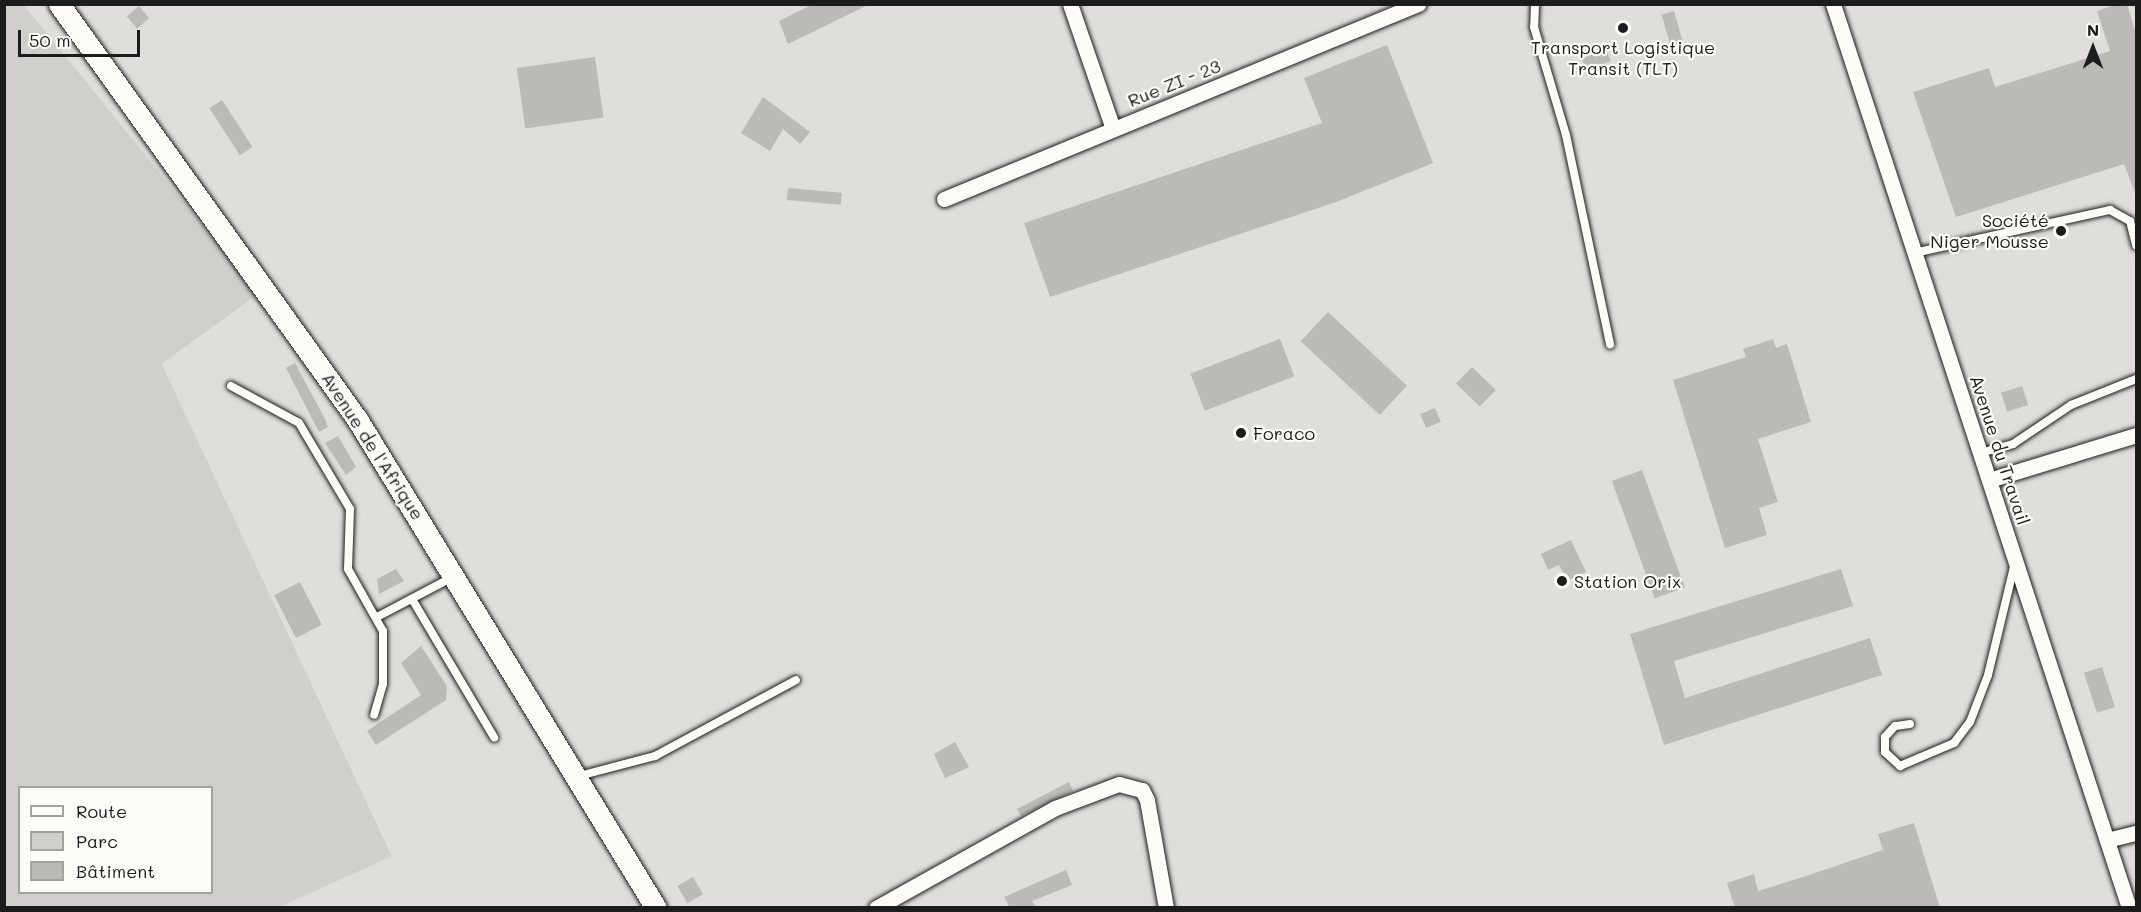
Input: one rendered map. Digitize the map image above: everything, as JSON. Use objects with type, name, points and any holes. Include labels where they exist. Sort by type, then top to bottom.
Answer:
[{"type":"main road","name":"Avenue de l'Afrique","points":[[59,4],[276,302],[457,575],[656,908]]},
{"type":"street","points":[[1070,4],[1113,129]]},
{"type":"street","name":"Rue ZI - 23","points":[[944,199],[1418,4]]},
{"type":"street","name":"Avenue du Travail","points":[[1833,4],[2129,908]]},
{"type":"street","points":[[1989,480],[2136,435]]},
{"type":"street","points":[[876,908],[1055,808],[1119,784],[1142,790],[1147,800],[1166,908]]},
{"type":"street","points":[[2107,840],[2136,833]]},
{"type":"lane","points":[[1535,4],[1534,27],[1566,135],[1610,344]]},
{"type":"lane","points":[[1914,253],[2110,210],[2130,221],[2136,245]]},
{"type":"lane","points":[[1980,453],[2021,440],[2071,405],[2136,379]]},
{"type":"lane","points":[[231,386],[299,423],[338,485],[350,509],[348,569],[383,631],[383,684],[374,715]]},
{"type":"lane","points":[[1910,724],[1895,726],[1886,737],[1885,752],[1900,766],[1954,743],[1970,722],[1988,675],[2016,561]]},
{"type":"lane","points":[[377,617],[457,575]]},
{"type":"lane","points":[[412,599],[494,737]]},
{"type":"lane","points":[[577,776],[655,756],[796,680]]},
{"type":"shaded area","points":[[23,5],[2136,5],[2136,907],[280,907],[392,855],[162,364],[258,294]]},
{"type":"green space","points":[[23,4],[258,294],[162,364],[392,856],[280,907],[5,908],[4,5]]},
{"type":"building","points":[[813,4],[870,4],[788,44],[779,21]]},
{"type":"building","points":[[2117,4],[2127,4],[2136,34],[2136,195],[2124,164],[1956,217],[1913,92],[1989,68],[1995,87],[2110,51],[2097,11]]},
{"type":"building","points":[[139,6],[149,18],[137,29],[127,16]]},
{"type":"building","points":[[1674,11],[1684,46],[1671,49],[1662,15]]},
{"type":"building","points":[[1387,45],[1433,163],[1336,202],[1050,297],[1024,223],[1322,123],[1304,78]]},
{"type":"building","points":[[1605,48],[1611,61],[1587,72],[1581,59]]},
{"type":"building","points":[[595,57],[603,117],[525,128],[517,68]]},
{"type":"building","points":[[763,97],[810,132],[800,144],[783,129],[770,151],[741,133]]},
{"type":"building","points":[[222,100],[252,147],[240,155],[209,108]]},
{"type":"building","points":[[788,188],[842,193],[841,205],[787,200]]},
{"type":"building","points":[[1328,312],[1407,386],[1380,415],[1301,341]]},
{"type":"building","points":[[1280,339],[1294,376],[1205,411],[1190,373]]},
{"type":"building","points":[[1773,339],[1776,348],[1787,344],[1811,422],[1758,439],[1778,502],[1759,508],[1767,535],[1725,548],[1673,380],[1746,357],[1743,349]]},
{"type":"building","points":[[295,363],[328,427],[319,432],[286,368]]},
{"type":"building","points":[[1472,367],[1496,390],[1480,406],[1456,384]]},
{"type":"building","points":[[2022,386],[2028,405],[2007,412],[2001,393]]},
{"type":"building","points":[[1435,408],[1441,422],[1426,428],[1420,414]]},
{"type":"building","points":[[338,436],[356,467],[346,475],[325,443]]},
{"type":"building","points":[[1642,470],[1685,587],[1655,598],[1612,481]]},
{"type":"building","points":[[1571,540],[1586,572],[1567,581],[1559,565],[1548,570],[1541,554]]},
{"type":"building","points":[[396,569],[404,581],[379,594],[377,579]]},
{"type":"building","points":[[1841,569],[1853,606],[1674,661],[1685,698],[1870,638],[1882,675],[1664,745],[1630,634]]},
{"type":"building","points":[[300,582],[322,625],[296,638],[274,595]]},
{"type":"building","points":[[421,646],[447,686],[446,700],[376,745],[367,731],[421,695],[401,663]]},
{"type":"building","points":[[2102,667],[2115,707],[2097,713],[2084,673]]},
{"type":"building","points":[[955,742],[969,767],[945,778],[934,754]]},
{"type":"building","points":[[1069,782],[1073,791],[1021,816],[1017,809]]},
{"type":"building","points":[[1914,823],[1940,908],[1735,908],[1727,883],[1754,874],[1758,891],[1806,876],[1883,850],[1878,834]]},
{"type":"building","points":[[1066,870],[1072,885],[1032,901],[1036,908],[1010,908],[1004,897]]},
{"type":"building","points":[[693,877],[703,894],[687,903],[677,886]]},
{"type":"place","name":"Transport Logistique Transit (TLT)","points":[[1623,28]]},
{"type":"place","name":"Société Niger Mousse","points":[[2061,231]]},
{"type":"place","name":"Foraco","points":[[1241,433]]},
{"type":"place","name":"Station Orix","points":[[1562,581]]}]
